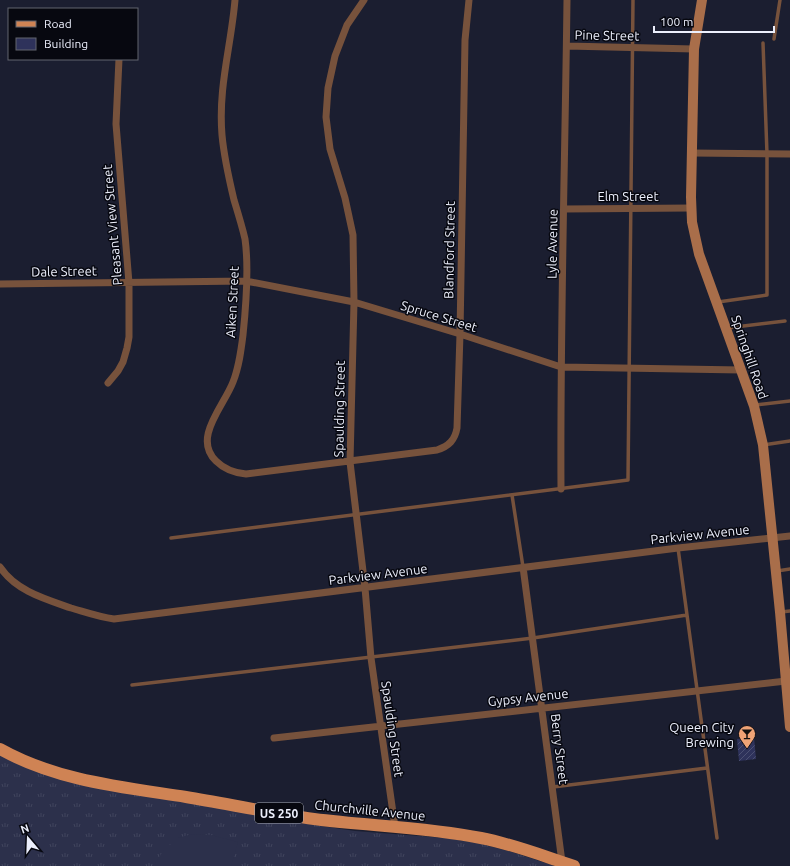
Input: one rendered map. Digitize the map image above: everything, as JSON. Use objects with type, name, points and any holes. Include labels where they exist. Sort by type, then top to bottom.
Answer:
[{"type":"main road","name":"Churchville Avenue","points":[[0,750],[30,764],[52,772],[104,784],[312,818],[449,832],[483,838],[518,847],[568,864]]},
{"type":"street","name":"Aiken Street","points":[[235,0],[222,85],[221,122],[228,173],[244,238],[246,254],[244,326],[240,360],[231,388],[208,430],[207,444],[211,455],[218,463],[236,473],[246,474],[350,462]]},
{"type":"street","name":"Spaulding Street","points":[[364,0],[351,19],[338,45],[329,77],[326,110],[330,149],[346,198],[352,226],[354,302],[350,462],[380,726],[395,827]]},
{"type":"street","name":"Blandford Street","points":[[350,462],[437,450],[450,444],[457,428],[460,334],[464,40],[469,0]]},
{"type":"street","name":"Lyle Avenue","points":[[561,489],[561,367],[567,0]]},
{"type":"street","name":"Springhill Road","points":[[702,0],[694,49],[691,208],[695,240],[754,406],[763,445],[776,571],[785,611],[790,727]]},
{"type":"street","name":"Pine Street","points":[[567,46],[694,49]]},
{"type":"street","name":"Pleasant View Street","points":[[108,383],[120,367],[127,348],[129,337],[129,282],[116,129],[119,60]]},
{"type":"street","points":[[692,153],[790,154]]},
{"type":"street","name":"Elm Street","points":[[564,209],[691,208]]},
{"type":"street","name":"Spruce Street","points":[[129,282],[246,281],[354,302],[460,334],[561,367],[741,370]]},
{"type":"street","name":"Dale Street","points":[[0,284],[129,282]]},
{"type":"street","name":"Parkview Avenue","points":[[0,566],[16,583],[36,595],[97,616],[114,619],[523,567],[790,536]]},
{"type":"street","name":"Berry Street","points":[[523,567],[552,787],[568,864]]},
{"type":"street","name":"Gypsy Avenue","points":[[274,738],[697,690],[788,686]]},
{"type":"lane","points":[[171,538],[628,480],[634,0]]},
{"type":"lane","points":[[774,39],[780,0]]},
{"type":"lane","points":[[717,302],[767,295],[767,154],[763,44]]},
{"type":"lane","points":[[726,328],[785,321]]},
{"type":"lane","points":[[754,406],[790,401]]},
{"type":"lane","points":[[763,445],[790,441]]},
{"type":"lane","points":[[512,495],[523,567]]},
{"type":"lane","points":[[678,548],[717,838]]},
{"type":"lane","points":[[776,571],[790,569]]},
{"type":"lane","points":[[132,685],[533,638],[687,615]]},
{"type":"lane","points":[[552,787],[708,768]]},
{"type":"green space","points":[[0,752],[101,788],[355,831],[445,838],[478,843],[555,866],[0,866]]},
{"type":"green space","points":[[192,834],[211,835],[238,842],[231,866],[153,866],[164,850],[178,838]]},
{"type":"building","name":"Queen City Brewing","points":[[754,737],[756,759],[739,761],[737,739]]},
{"type":"place","name":"Queen City Brewing","points":[[747,749]]}]
